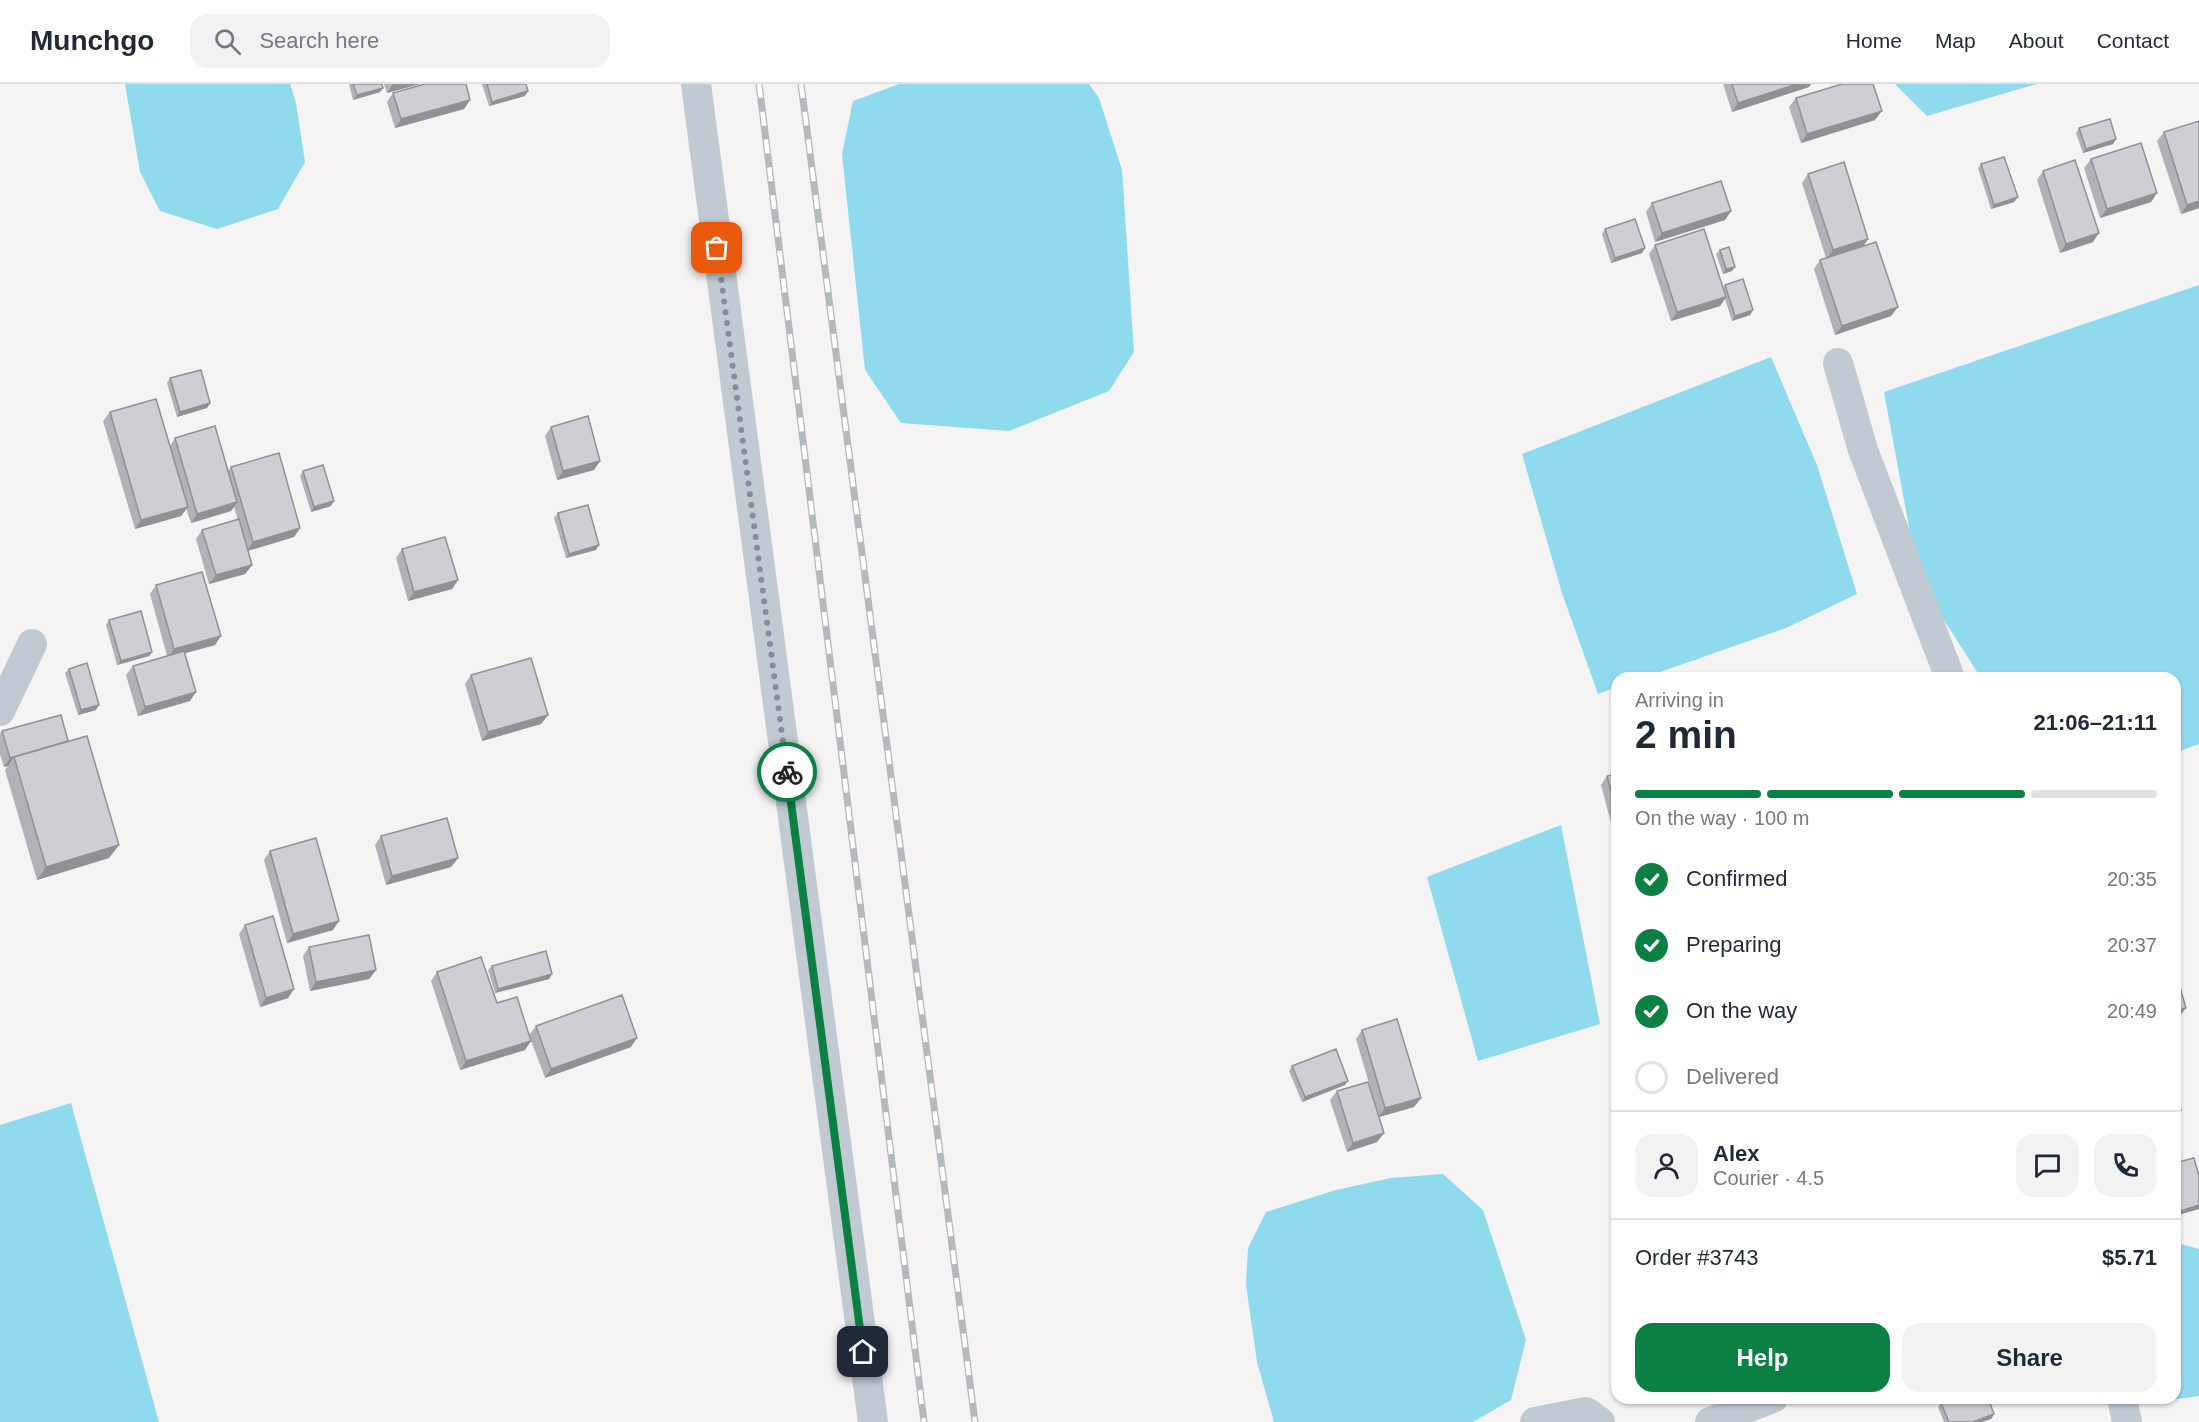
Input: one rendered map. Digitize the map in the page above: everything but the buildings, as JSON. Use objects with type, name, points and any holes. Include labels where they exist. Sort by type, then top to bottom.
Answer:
[{"type":"street","points":[[696,84],[873,1422]]},
{"type":"street","points":[[1838,363],[1863,450],[1948,672]]},
{"type":"street","points":[[0,711],[32,644]]},
{"type":"street","points":[[1710,1422],[1757,1404]]},
{"type":"street","points":[[2123,1404],[2127,1422]]},
{"type":"street","points":[[1535,1422],[1586,1413],[1600,1422]]},
{"type":"water","points":[[125,84],[290,84],[296,103],[305,162],[278,209],[217,229],[160,211],[140,172]]},
{"type":"water","points":[[899,84],[1089,84],[1099,98],[1122,170],[1134,352],[1109,391],[1009,431],[901,423],[865,370],[842,154],[853,101]]},
{"type":"water","points":[[1895,84],[2037,84],[1927,116]]},
{"type":"water","points":[[2199,285],[2199,744],[2181,751],[2181,672],[1977,672],[1919,581],[1884,392]]},
{"type":"water","points":[[1771,357],[1817,465],[1857,594],[1786,628],[1660,672],[1611,672],[1611,689],[1598,694],[1562,593],[1522,454]]},
{"type":"water","points":[[1561,825],[1600,1024],[1478,1061],[1427,877]]},
{"type":"water","points":[[71,1103],[159,1422],[0,1422],[0,1125]]},
{"type":"water","points":[[1443,1174],[1483,1210],[1526,1340],[1511,1400],[1473,1422],[1274,1422],[1257,1362],[1246,1285],[1248,1248],[1266,1212],[1336,1190],[1391,1178]]},
{"type":"water","points":[[2181,1244],[2199,1249],[2199,1396],[2181,1398]]},
{"type":"railway","points":[[759,84],[924,1422]]},
{"type":"railway","points":[[801,84],[975,1422]]},
{"type":"way so far","points":[[717,248],[787,772]]},
{"type":"route","points":[[787,772],[863,1352]]}]
